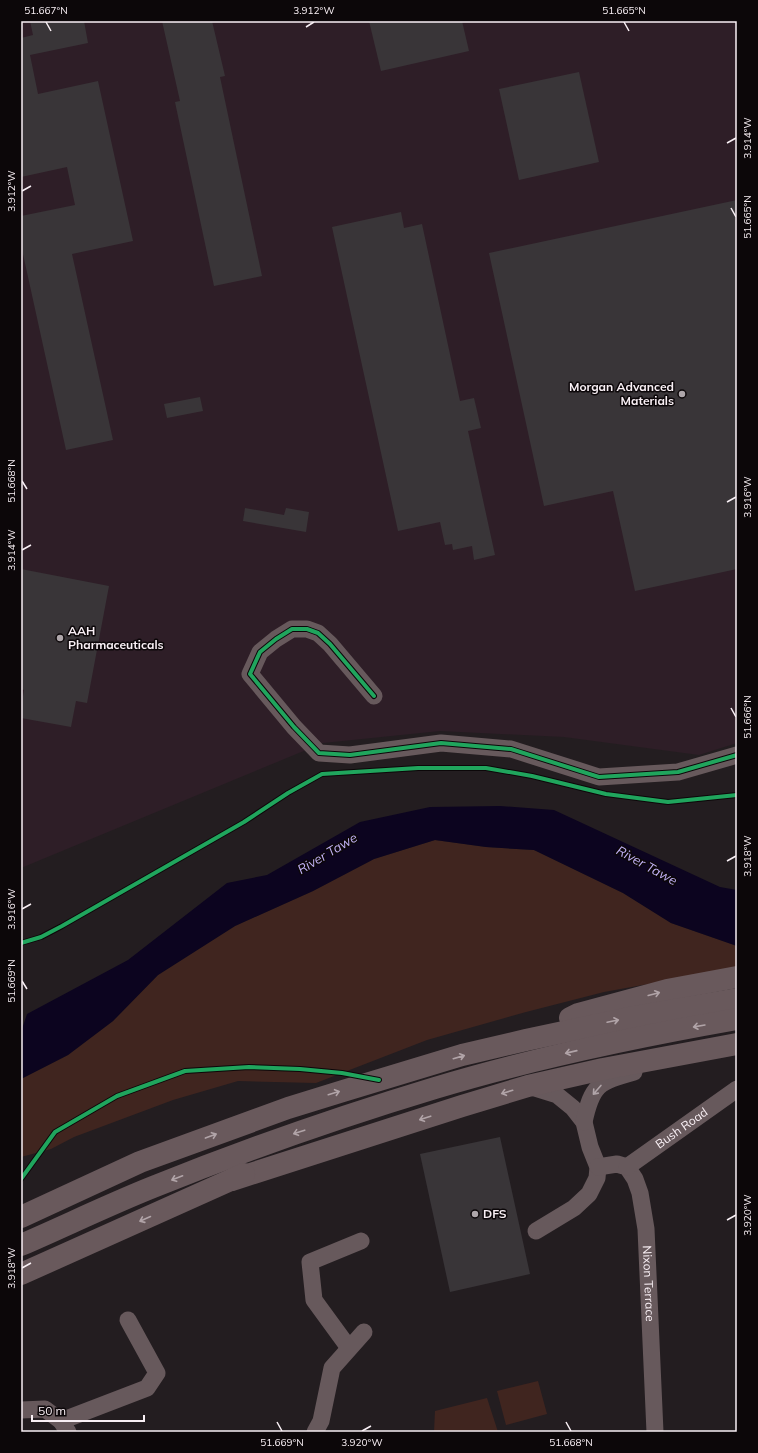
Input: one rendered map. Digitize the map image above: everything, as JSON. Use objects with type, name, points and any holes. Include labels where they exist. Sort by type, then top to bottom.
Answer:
[{"type":"main road","points":[[526,1040],[578,1014],[667,990],[737,977]]},
{"type":"main road","points":[[21,1206],[288,1108],[462,1056],[634,1016],[737,999]]},
{"type":"main road","points":[[21,1246],[152,1188],[292,1134],[435,1088],[535,1060],[639,1037],[737,1019]]},
{"type":"main road","points":[[232,1180],[528,1086],[603,1069],[731,1045]]},
{"type":"main road","points":[[21,1274],[435,1088]]},
{"type":"main road","points":[[21,1217],[140,1162]]},
{"type":"street","points":[[374,696],[330,644],[318,633],[307,629],[292,629],[276,639],[260,652],[250,674],[294,727],[319,753],[350,755],[441,743],[504,748],[512,749],[599,777],[678,772],[737,755]]},
{"type":"street","points":[[584,1122],[588,1102],[597,1088],[608,1080],[731,1045]]},
{"type":"street","points":[[528,1086],[557,1095],[573,1108],[584,1122],[590,1147],[598,1167],[597,1178],[589,1194],[574,1208],[536,1231]]},
{"type":"street","name":"Bush Road","points":[[627,1167],[737,1089]]},
{"type":"street","points":[[598,1167],[617,1164],[627,1167]]},
{"type":"street","name":"Nixon Terrace","points":[[627,1167],[635,1179],[640,1193],[646,1229],[655,1432]]},
{"type":"street","points":[[350,1348],[314,1300],[310,1262],[361,1241]]},
{"type":"street","points":[[21,1410],[44,1409],[65,1426],[147,1388],[157,1373],[128,1320]]},
{"type":"street","points":[[315,1432],[321,1421],[332,1368],[364,1332]]},
{"type":"shaded area","points":[[21,21],[737,21],[737,743],[699,755],[564,737],[440,731],[323,743],[21,868]]},
{"type":"shaded area","points":[[435,840],[486,847],[534,850],[623,893],[671,923],[737,946],[737,968],[604,992],[526,1012],[427,1040],[316,1083],[238,1081],[173,1100],[74,1137],[51,1149],[21,1157],[21,1079],[68,1055],[113,1021],[158,975],[235,926],[313,891],[374,859]]},
{"type":"shaded area","points":[[538,1381],[547,1414],[506,1425],[497,1391]]},
{"type":"shaded area","points":[[487,1398],[498,1432],[434,1432],[435,1411]]},
{"type":"water","name":"River Tawe","points":[[500,806],[554,810],[720,887],[737,890],[737,946],[671,923],[623,893],[534,850],[486,847],[435,840],[374,859],[313,891],[235,926],[158,975],[113,1021],[68,1055],[21,1079],[21,1032],[27,1014],[128,960],[227,883],[267,875],[360,822],[430,807]]},
{"type":"building","points":[[30,21],[84,21],[88,43],[30,55],[38,94],[98,81],[133,241],[72,254],[113,440],[66,450],[21,245],[21,216],[75,205],[67,167],[21,177],[21,38],[33,35]]},
{"type":"building","points":[[162,21],[212,21],[225,76],[220,77],[262,276],[214,286],[175,102],[180,101]]},
{"type":"building","points":[[369,21],[462,21],[469,51],[381,71]]},
{"type":"building","points":[[579,72],[599,162],[519,180],[499,89]]},
{"type":"building","points":[[737,200],[737,569],[635,591],[613,491],[544,506],[489,253]]},
{"type":"building","points":[[401,212],[404,228],[422,224],[460,401],[474,398],[481,428],[468,431],[495,555],[474,560],[472,546],[453,550],[452,544],[445,545],[440,522],[398,531],[332,227]]},
{"type":"building","points":[[200,397],[203,411],[167,418],[164,404]]},
{"type":"building","points":[[245,508],[284,515],[286,508],[309,512],[306,532],[243,521]]},
{"type":"building","name":"AAH Pharmaceuticals","points":[[21,569],[109,586],[87,703],[76,701],[71,727],[21,718],[24,690],[21,689]]},
{"type":"building","points":[[500,1137],[530,1274],[450,1292],[420,1154]]},
{"type":"cycle path","points":[[374,696],[330,644],[318,633],[307,629],[292,629],[276,639],[260,652],[250,674],[294,727],[319,753],[350,755],[441,743],[511,749],[599,777],[678,772],[737,755]]},
{"type":"cycle path","points":[[21,943],[41,937],[62,926],[244,822],[288,793],[322,774],[418,768],[486,768],[532,776],[606,794],[668,802],[737,795]]},
{"type":"cycle path","points":[[21,1179],[55,1132],[117,1096],[185,1071],[249,1067],[300,1069],[342,1073],[379,1080]]},
{"type":"place","name":"Morgan Advanced Materials","points":[[682,394]]},
{"type":"place","name":"AAH Pharmaceuticals","points":[[60,638]]},
{"type":"place","name":"DFS","points":[[475,1214]]}]
